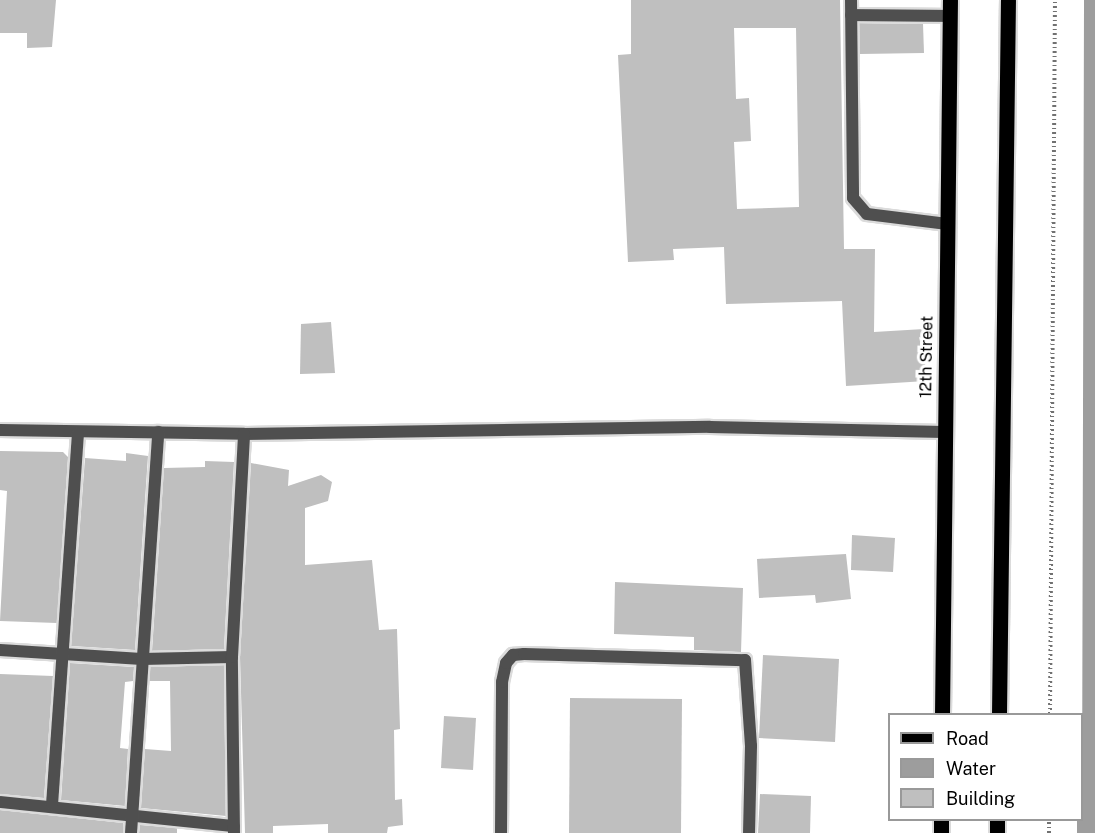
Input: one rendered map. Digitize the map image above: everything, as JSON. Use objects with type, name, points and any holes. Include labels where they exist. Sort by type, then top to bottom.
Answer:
[{"type":"main road","name":"12th Street","points":[[942,713],[950,0]]},
{"type":"main road","points":[[999,713],[1008,0]]},
{"type":"street","points":[[851,0],[851,168],[858,208],[878,216],[947,224]]},
{"type":"street","points":[[851,15],[950,16]]},
{"type":"street","points":[[0,430],[78,434],[158,432],[244,434],[710,427],[944,432]]},
{"type":"street","points":[[131,833],[158,432]]},
{"type":"street","points":[[52,805],[60,654],[78,434]]},
{"type":"street","points":[[0,802],[52,805],[234,830],[232,657],[244,434]]},
{"type":"street","points":[[0,650],[142,658],[232,657]]},
{"type":"street","points":[[501,833],[502,682],[506,663],[513,655],[524,654],[745,660],[751,746],[749,833]]},
{"type":"path","points":[[1050,713],[1055,0]]},
{"type":"water","points":[[1084,0],[1095,0],[1095,833],[1077,833],[1077,821],[1083,821]]},
{"type":"building","points":[[0,0],[56,0],[52,47],[27,48],[27,33],[0,33]]},
{"type":"building","points":[[631,0],[840,0],[844,249],[875,249],[874,332],[924,329],[926,381],[846,386],[842,301],[726,304],[724,247],[673,249],[674,260],[628,262],[618,55],[631,54]],"holes":[[[734,28],[796,28],[799,207],[737,209],[734,142],[751,141],[749,98],[736,99]]]},
{"type":"building","points":[[859,23],[923,24],[924,53],[860,54]]},
{"type":"building","points":[[331,322],[335,373],[300,374],[301,324]]},
{"type":"building","points":[[0,451],[63,452],[68,457],[57,623],[0,621],[7,491],[0,490]]},
{"type":"building","points":[[126,453],[148,456],[135,650],[71,646],[85,458],[126,461]]},
{"type":"building","points":[[205,461],[234,462],[224,649],[152,651],[164,468],[205,467]]},
{"type":"building","points":[[251,463],[289,470],[288,486],[321,475],[332,482],[328,501],[305,508],[305,565],[372,560],[379,630],[397,629],[400,729],[394,730],[395,800],[402,799],[403,825],[388,827],[387,833],[328,833],[328,824],[273,826],[273,833],[245,833],[240,657]]},
{"type":"building","points":[[852,535],[895,538],[893,572],[851,570]]},
{"type":"building","points":[[846,554],[851,599],[816,603],[815,595],[759,598],[757,559]]},
{"type":"building","points":[[615,582],[743,588],[741,652],[694,650],[694,637],[614,634]]},
{"type":"building","points":[[763,655],[839,659],[835,742],[759,738]]},
{"type":"building","points":[[70,663],[134,667],[133,681],[125,682],[120,748],[128,749],[125,806],[61,800]]},
{"type":"building","points":[[224,665],[226,816],[141,808],[145,749],[171,751],[170,681],[149,681],[150,667]]},
{"type":"building","points":[[0,674],[53,676],[44,798],[0,794]]},
{"type":"building","points":[[570,698],[682,699],[681,833],[569,833]]},
{"type":"building","points":[[444,716],[476,718],[473,770],[441,768]]},
{"type":"building","points":[[760,794],[811,796],[810,833],[758,833]]},
{"type":"building","points":[[0,810],[123,823],[123,833],[0,833]]},
{"type":"building","points":[[140,825],[177,828],[177,833],[139,833]]}]
